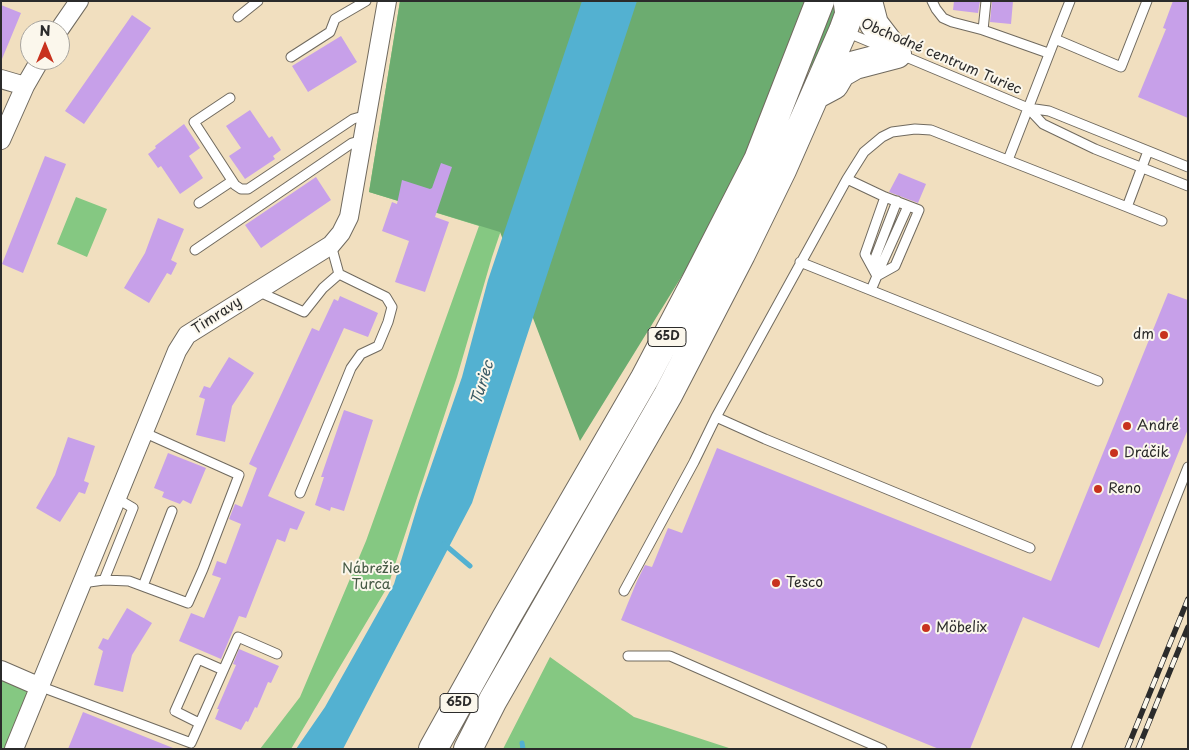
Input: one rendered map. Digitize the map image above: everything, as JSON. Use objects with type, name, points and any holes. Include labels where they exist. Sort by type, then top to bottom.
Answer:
[{"type":"main road","name":"65D","points":[[468,749],[493,700],[668,395],[746,246],[782,170],[815,95],[822,38],[820,1]]},
{"type":"main road","name":"65D","points":[[433,749],[645,378],[822,38],[854,1]]},
{"type":"main road","points":[[815,95],[834,84],[842,73],[855,65],[897,54],[874,24],[868,1]]},
{"type":"street","points":[[66,20],[79,1]]},
{"type":"street","name":"Timravy","points":[[14,749],[38,686],[176,351],[187,335],[331,245],[341,233],[349,217],[387,1]]},
{"type":"street","points":[[1,140],[34,70]]},
{"type":"street","points":[[1,79],[25,86]]},
{"type":"street","points":[[1,670],[38,686]]},
{"type":"lane","points":[[238,17],[258,1]]},
{"type":"lane","points":[[291,57],[330,32],[335,19],[366,1]]},
{"type":"lane","points":[[822,38],[838,1]]},
{"type":"lane","points":[[932,1],[943,18],[1048,53]]},
{"type":"lane","points":[[983,30],[986,1]]},
{"type":"lane","points":[[1055,39],[1121,67],[1147,1]]},
{"type":"lane","points":[[1008,160],[1069,2]]},
{"type":"lane","name":"Obchodné centrum Turiec","points":[[822,38],[897,54],[1028,108],[1049,111],[1188,167]]},
{"type":"lane","points":[[230,98],[194,122],[232,181],[241,189],[248,189],[353,119],[368,115]]},
{"type":"lane","name":"Obchodné centrum Turiec","points":[[1028,108],[1044,124],[1095,148],[1188,186]]},
{"type":"lane","points":[[624,591],[716,417],[847,179],[864,152],[882,137],[903,129],[931,130],[1162,222]]},
{"type":"lane","points":[[195,250],[352,143],[363,140]]},
{"type":"lane","points":[[1127,207],[1148,151]]},
{"type":"lane","points":[[847,179],[885,197],[919,210],[895,266],[877,276]]},
{"type":"lane","points":[[199,203],[232,181]]},
{"type":"lane","points":[[877,276],[865,254],[885,197]]},
{"type":"lane","points":[[871,290],[877,276],[875,258],[897,202]]},
{"type":"lane","points":[[300,493],[351,368],[361,354],[378,346],[392,307],[386,297],[339,274],[331,245]]},
{"type":"lane","points":[[800,262],[1098,381]]},
{"type":"lane","points":[[257,291],[304,312],[323,288],[339,274]]},
{"type":"lane","points":[[716,417],[1030,548]]},
{"type":"lane","points":[[81,583],[104,580],[129,581],[188,603],[203,569],[239,475],[143,432]]},
{"type":"lane","points":[[1076,749],[1188,468]]},
{"type":"lane","points":[[104,580],[133,508],[116,498]]},
{"type":"lane","points":[[143,586],[172,511]]},
{"type":"lane","points":[[38,686],[191,743],[238,637],[277,654]]},
{"type":"lane","points":[[628,656],[670,656],[882,749]]},
{"type":"lane","points":[[199,723],[176,711],[198,659],[223,670]]},
{"type":"green space","name":"Nábrežie Turca","points":[[400,1],[516,186],[492,257],[457,377],[388,586],[291,749],[260,749],[300,697],[366,541],[479,226],[369,192]]},
{"type":"green space","points":[[400,1],[858,1],[819,54],[580,441],[500,232],[369,192]]},
{"type":"green space","points":[[76,197],[107,209],[87,257],[57,244]]},
{"type":"green space","points":[[550,657],[634,717],[732,749],[503,749]]},
{"type":"green space","points":[[1,671],[38,686],[14,749],[1,749]]},
{"type":"water","name":"Turiec","points":[[582,1],[637,1],[472,503],[343,749],[296,749],[325,707],[394,584],[419,501],[462,377],[488,280]]},
{"type":"building","points":[[954,1],[980,1],[978,13],[953,10]]},
{"type":"building","points":[[992,1],[1013,1],[1011,24],[990,22]]},
{"type":"building","points":[[1173,1],[1188,1],[1188,118],[1138,97],[1166,29],[1163,28]]},
{"type":"building","points":[[1,5],[21,13],[2,59],[1,59]]},
{"type":"building","points":[[132,15],[151,28],[84,124],[65,111]]},
{"type":"building","points":[[341,36],[357,62],[308,92],[292,66]]},
{"type":"building","points":[[250,110],[269,138],[272,136],[281,150],[273,156],[275,159],[245,179],[229,156],[241,148],[226,126]]},
{"type":"building","points":[[184,124],[200,148],[189,156],[203,178],[180,194],[161,166],[158,168],[148,154],[156,148],[155,146]]},
{"type":"building","points":[[45,156],[66,164],[23,273],[2,264]]},
{"type":"building","points":[[441,163],[452,167],[435,217],[449,222],[425,292],[395,282],[409,241],[382,231],[392,202],[397,204],[402,180],[430,189]]},
{"type":"building","points":[[899,173],[926,184],[918,203],[889,192]]},
{"type":"building","points":[[316,177],[331,200],[261,248],[245,225]]},
{"type":"building","points":[[158,218],[184,229],[171,260],[177,263],[171,275],[167,273],[149,303],[124,288],[145,253]]},
{"type":"building","points":[[1168,293],[1188,300],[1188,429],[1099,648],[1023,617],[970,749],[939,749],[621,620],[645,565],[652,567],[668,528],[682,533],[717,448],[1051,581]]},
{"type":"building","points":[[340,296],[378,313],[368,337],[344,328],[268,496],[305,512],[297,530],[290,528],[285,542],[277,539],[246,618],[239,616],[221,659],[179,641],[191,613],[204,618],[221,578],[212,575],[217,561],[226,564],[241,524],[229,519],[235,504],[242,507],[257,468],[249,464],[312,328],[319,331],[334,299],[338,301]]},
{"type":"building","points":[[229,357],[254,373],[232,406],[225,442],[196,435],[205,399],[199,397],[204,386],[210,388]]},
{"type":"building","points":[[344,410],[373,420],[344,511],[331,507],[330,511],[315,505],[324,477],[321,477]]},
{"type":"building","points":[[68,437],[95,446],[84,481],[89,483],[85,494],[79,492],[60,522],[36,508],[55,475]]},
{"type":"building","points":[[168,453],[206,468],[191,504],[183,500],[180,504],[162,497],[164,492],[154,488]]},
{"type":"building","points":[[127,608],[152,623],[132,655],[123,692],[94,685],[103,651],[98,648],[103,638],[108,640]]},
{"type":"building","points":[[239,649],[279,666],[271,683],[268,682],[257,708],[255,707],[248,722],[246,721],[241,730],[215,719],[219,709],[217,709],[236,665],[233,664]]},
{"type":"building","points":[[83,712],[173,748],[173,749],[68,749]]},
{"type":"waterway","points":[[444,544],[470,566]]},
{"type":"waterway","points":[[522,743],[523,749]]},
{"type":"railway","points":[[1127,749],[1188,599]]},
{"type":"railway","points":[[1138,749],[1188,627]]},
{"type":"place","name":"dm","points":[[1164,335]]},
{"type":"place","name":"André","points":[[1127,426]]},
{"type":"place","name":"Dráčik","points":[[1114,453]]},
{"type":"place","name":"Reno","points":[[1098,489]]},
{"type":"place","name":"Tesco","points":[[776,583]]},
{"type":"place","name":"Möbelix","points":[[926,628]]}]
